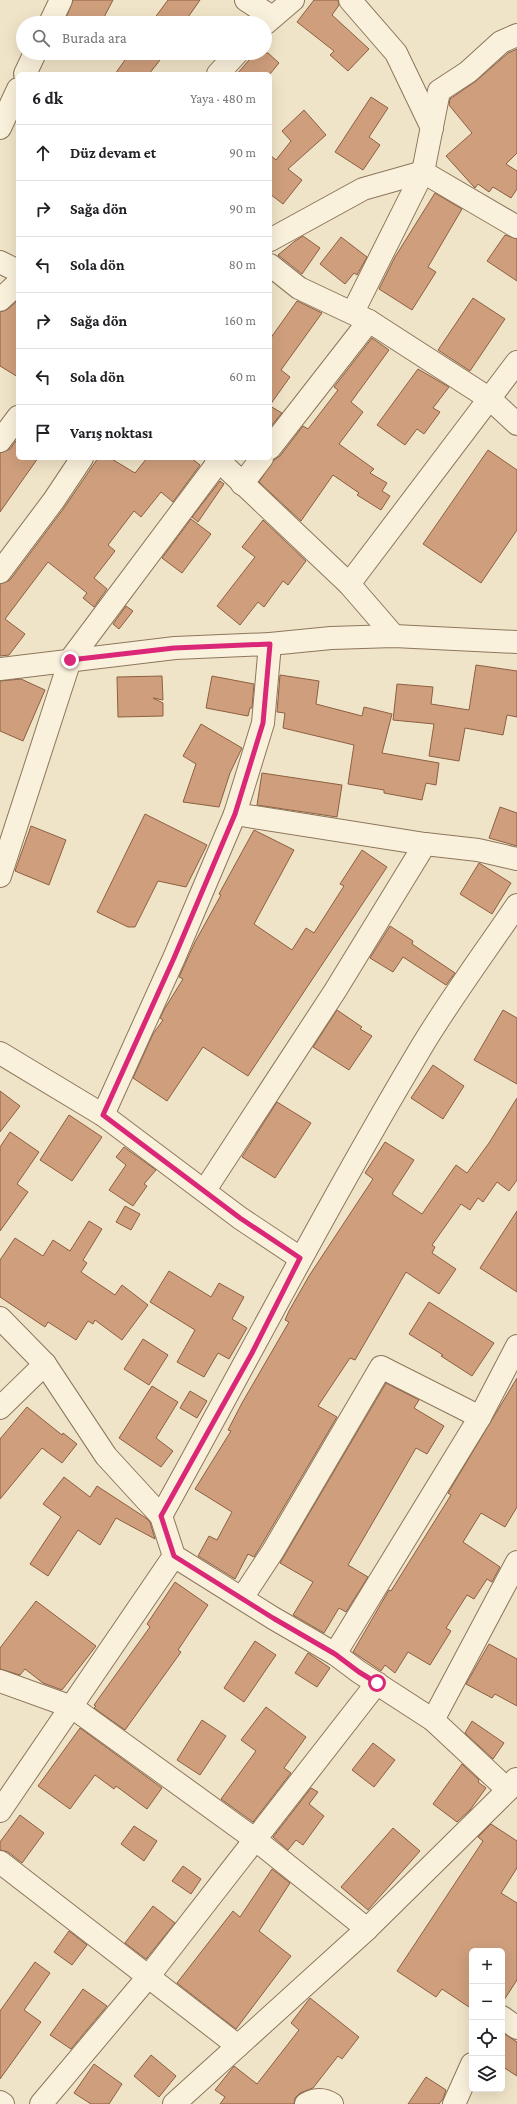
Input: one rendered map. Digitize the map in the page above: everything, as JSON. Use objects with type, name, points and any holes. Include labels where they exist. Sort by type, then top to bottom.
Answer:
[{"type":"street","points":[[53,16],[61,0]]},
{"type":"street","points":[[246,0],[263,16]]},
{"type":"street","points":[[272,18],[293,0]]},
{"type":"street","points":[[350,0],[396,53],[432,128]]},
{"type":"street","points":[[272,445],[361,317],[423,172],[439,91],[468,72],[501,42],[517,35]]},
{"type":"street","points":[[26,72],[32,60]]},
{"type":"street","points":[[220,72],[231,60]]},
{"type":"street","points":[[0,128],[16,93]]},
{"type":"street","points":[[272,239],[363,188],[423,172],[517,228]]},
{"type":"street","points":[[0,262],[16,270]]},
{"type":"street","points":[[272,267],[299,288],[361,317],[490,399],[517,424]]},
{"type":"street","points":[[0,300],[16,285]]},
{"type":"street","points":[[349,584],[517,362]]},
{"type":"street","points":[[0,441],[16,420]]},
{"type":"street","points":[[0,572],[54,500],[81,460]]},
{"type":"street","points":[[0,876],[70,660],[217,460]]},
{"type":"street","points":[[219,460],[242,484],[349,584],[394,636]]},
{"type":"street","points":[[242,484],[260,460]]},
{"type":"street","points":[[0,668],[174,648],[270,644],[331,638],[394,636],[517,642]]},
{"type":"street","points":[[103,1115],[174,958],[235,814],[263,723],[270,644]]},
{"type":"street","points":[[235,814],[425,844],[478,850],[517,859]]},
{"type":"street","points":[[205,1190],[334,992],[425,844]]},
{"type":"street","points":[[161,1516],[252,1353],[300,1258],[423,1045],[517,905]]},
{"type":"street","points":[[0,1053],[103,1115],[205,1190],[240,1218],[300,1258]]},
{"type":"street","points":[[0,1318],[45,1364],[106,1456],[161,1516],[174,1556],[273,1618],[335,1654],[359,1672],[433,1720],[512,1784],[367,1929],[174,2104]]},
{"type":"street","points":[[335,1654],[480,1417],[517,1346]]},
{"type":"street","points":[[0,1408],[45,1364]]},
{"type":"street","points":[[242,1598],[277,1544],[381,1367],[480,1417]]},
{"type":"street","points":[[0,1810],[174,1556]]},
{"type":"street","points":[[433,1720],[517,1562]]},
{"type":"street","points":[[0,1681],[72,1707],[256,1840],[367,1929]]},
{"type":"street","points":[[41,2104],[148,1977],[377,1683]]},
{"type":"street","points":[[0,1862],[238,2046]]},
{"type":"street","points":[[505,2019],[517,2028]]},
{"type":"street","points":[[454,2104],[469,2071]]},
{"type":"street","points":[[306,2104],[314,2100],[328,2101],[332,2104]]},
{"type":"street","points":[[0,2102],[4,2104]]},
{"type":"building","points":[[73,0],[113,0],[105,16],[67,16]]},
{"type":"building","points":[[168,0],[200,0],[189,16],[156,16]]},
{"type":"building","points":[[314,0],[338,0],[339,5],[332,15],[369,49],[348,71],[330,55],[334,51],[297,22]]},
{"type":"building","points":[[517,49],[517,153],[506,164],[517,171],[517,189],[511,198],[493,187],[489,192],[478,184],[475,188],[446,156],[472,133],[449,105],[450,99],[476,81],[508,53]]},
{"type":"building","points":[[272,57],[279,63],[272,72],[239,72],[249,60],[272,60]]},
{"type":"building","points":[[125,60],[160,60],[151,72],[116,72]]},
{"type":"building","points":[[371,97],[388,108],[369,137],[380,145],[363,170],[335,152]]},
{"type":"building","points":[[304,110],[326,135],[288,169],[302,180],[283,204],[272,196],[272,157],[276,160],[291,141],[282,131]]},
{"type":"building","points":[[435,193],[462,209],[428,267],[436,272],[412,310],[379,289],[395,257]]},
{"type":"building","points":[[505,235],[517,239],[517,281],[487,261]]},
{"type":"building","points":[[303,236],[320,248],[302,274],[278,255]]},
{"type":"building","points":[[341,237],[367,257],[357,275],[354,273],[345,284],[320,264]]},
{"type":"building","points":[[473,298],[505,319],[470,371],[438,350]]},
{"type":"building","points":[[297,301],[322,313],[281,370],[290,377],[272,402],[272,336]]},
{"type":"building","points":[[16,302],[16,376],[0,366],[0,312],[8,309]]},
{"type":"building","points":[[372,338],[389,350],[351,402],[363,412],[339,444],[374,469],[370,473],[387,483],[382,491],[390,496],[381,510],[357,495],[359,493],[333,475],[301,521],[259,482],[274,460],[280,456],[303,426],[308,429],[338,390],[334,387]]},
{"type":"building","points":[[418,369],[449,387],[433,408],[440,412],[424,434],[417,429],[405,445],[377,425]]},
{"type":"building","points":[[272,407],[282,413],[272,425]]},
{"type":"building","points":[[16,441],[16,460],[37,460],[0,512],[0,453],[10,449]]},
{"type":"building","points":[[488,450],[517,470],[517,530],[481,583],[423,544]]},
{"type":"building","points":[[97,460],[113,460],[135,473],[145,460],[194,460],[200,465],[173,502],[161,492],[141,517],[134,511],[108,545],[115,551],[94,578],[107,589],[94,607],[83,598],[87,593],[48,562],[5,619],[25,634],[9,655],[0,656],[0,584],[10,580],[64,508]]},
{"type":"building","points":[[220,481],[224,484],[198,522],[192,517]]},
{"type":"building","points":[[191,519],[211,534],[182,573],[162,558]]},
{"type":"building","points":[[263,520],[306,561],[288,585],[283,581],[264,607],[258,602],[240,625],[217,606],[255,557],[242,547]]},
{"type":"building","points":[[126,606],[133,611],[119,629],[113,624]]},
{"type":"building","points":[[476,665],[517,671],[517,717],[507,715],[503,735],[465,728],[459,761],[429,756],[434,724],[393,720],[397,684],[433,687],[431,704],[469,710]]},
{"type":"building","points":[[280,675],[319,681],[316,704],[362,716],[364,707],[392,714],[382,753],[439,763],[436,785],[426,783],[422,800],[384,793],[384,790],[348,784],[354,745],[283,728],[285,713],[277,712]]},
{"type":"building","points":[[162,676],[163,700],[153,698],[163,703],[163,716],[118,717],[117,677]]},
{"type":"building","points":[[212,676],[254,684],[252,708],[250,708],[248,716],[206,708]]},
{"type":"building","points":[[21,679],[45,690],[23,741],[0,731],[0,681]]},
{"type":"building","points":[[201,724],[242,748],[230,773],[219,807],[183,802],[196,764],[183,756]]},
{"type":"building","points":[[262,773],[342,785],[337,817],[257,805]]},
{"type":"building","points":[[500,807],[517,813],[517,846],[489,838]]},
{"type":"building","points":[[145,814],[207,845],[186,887],[158,881],[135,927],[128,927],[97,912]]},
{"type":"building","points":[[31,826],[66,840],[49,885],[15,871]]},
{"type":"building","points":[[254,830],[294,850],[254,924],[292,950],[306,928],[314,933],[344,886],[340,884],[362,850],[387,867],[248,1076],[203,1047],[167,1101],[133,1078],[153,1034],[163,1020],[160,1018],[165,1008],[183,979],[179,977],[195,942]]},
{"type":"building","points":[[479,863],[511,883],[492,914],[460,894]]},
{"type":"building","points":[[390,926],[413,941],[412,944],[455,973],[446,985],[403,957],[393,972],[370,958]]},
{"type":"building","points":[[337,1010],[362,1027],[360,1029],[372,1036],[349,1070],[313,1047]]},
{"type":"building","points":[[503,1010],[517,1018],[517,1084],[474,1060]]},
{"type":"building","points":[[433,1065],[464,1086],[443,1119],[411,1098]]},
{"type":"building","points":[[0,1091],[20,1106],[0,1132]]},
{"type":"building","points":[[517,1098],[517,1180],[509,1191],[497,1182],[483,1202],[478,1198],[470,1210],[461,1204],[432,1245],[435,1247],[432,1253],[456,1269],[439,1294],[406,1272],[355,1360],[350,1358],[318,1406],[337,1417],[254,1557],[248,1554],[235,1579],[198,1556],[209,1536],[217,1540],[232,1512],[195,1489],[231,1431],[228,1430],[289,1322],[285,1320],[309,1276],[373,1179],[365,1173],[385,1142],[414,1160],[392,1194],[422,1214],[456,1165],[467,1173],[489,1143]]},
{"type":"building","points":[[277,1102],[311,1123],[275,1178],[242,1157]]},
{"type":"building","points":[[69,1115],[102,1137],[72,1181],[40,1160]]},
{"type":"building","points":[[10,1132],[39,1152],[17,1184],[28,1192],[0,1231],[0,1147]]},
{"type":"building","points":[[124,1147],[156,1170],[144,1184],[147,1186],[133,1206],[109,1190],[126,1165],[116,1157]]},
{"type":"building","points":[[125,1206],[140,1214],[131,1230],[116,1222]]},
{"type":"building","points":[[517,1211],[517,1292],[480,1268]]},
{"type":"building","points":[[89,1221],[102,1229],[83,1260],[87,1263],[81,1272],[115,1295],[122,1285],[148,1305],[122,1340],[95,1320],[93,1324],[88,1321],[76,1340],[48,1322],[45,1327],[0,1297],[0,1260],[15,1238],[43,1256],[53,1240],[70,1251]]},
{"type":"building","points":[[169,1271],[211,1297],[219,1283],[244,1297],[232,1319],[247,1328],[229,1359],[218,1353],[204,1377],[177,1362],[195,1330],[150,1302]]},
{"type":"building","points":[[429,1302],[494,1343],[472,1376],[441,1356],[443,1355],[409,1334]]},
{"type":"building","points":[[143,1339],[168,1355],[149,1385],[124,1369]]},
{"type":"building","points":[[517,1378],[517,1507],[505,1527],[481,1513],[463,1542],[500,1567],[492,1582],[487,1579],[474,1599],[467,1595],[446,1628],[451,1631],[430,1665],[408,1652],[395,1673],[385,1665],[381,1671],[353,1652],[389,1590],[391,1591],[451,1495],[448,1493]]},
{"type":"building","points":[[386,1383],[419,1400],[414,1408],[444,1426],[427,1454],[416,1448],[348,1565],[368,1577],[346,1612],[339,1608],[324,1633],[293,1615],[313,1582],[280,1563]]},
{"type":"building","points":[[152,1386],[178,1402],[156,1438],[173,1451],[161,1467],[119,1438]]},
{"type":"building","points":[[190,1391],[207,1401],[197,1418],[180,1408]]},
{"type":"building","points":[[27,1407],[62,1435],[63,1433],[77,1444],[62,1463],[42,1448],[0,1499],[0,1439]]},
{"type":"building","points":[[64,1477],[90,1497],[97,1486],[146,1518],[150,1522],[155,1539],[116,1518],[100,1545],[78,1530],[48,1576],[30,1564],[61,1517],[43,1504]]},
{"type":"building","points":[[175,1582],[208,1605],[178,1650],[181,1652],[125,1730],[94,1708],[96,1706],[94,1705],[150,1627],[147,1624]]},
{"type":"building","points":[[36,1601],[96,1646],[62,1690],[43,1683],[25,1669],[20,1675],[0,1669],[0,1648]]},
{"type":"building","points":[[255,1641],[276,1655],[244,1702],[224,1688]]},
{"type":"building","points":[[489,1644],[517,1659],[517,1706],[495,1694],[492,1698],[466,1684]]},
{"type":"building","points":[[308,1653],[330,1668],[317,1687],[295,1673]]},
{"type":"building","points":[[266,1707],[306,1737],[284,1768],[291,1773],[253,1822],[221,1799],[256,1751],[241,1740]]},
{"type":"building","points":[[202,1720],[226,1736],[200,1775],[177,1760]]},
{"type":"building","points":[[472,1721],[504,1743],[493,1759],[465,1733]]},
{"type":"building","points":[[80,1728],[162,1788],[147,1809],[116,1786],[114,1789],[95,1775],[70,1809],[38,1786]]},
{"type":"building","points":[[373,1743],[395,1760],[374,1787],[352,1770]]},
{"type":"building","points":[[462,1764],[479,1780],[478,1782],[486,1788],[470,1810],[457,1822],[433,1804]]},
{"type":"building","points":[[311,1788],[318,1792],[309,1804],[324,1816],[303,1845],[296,1840],[288,1850],[273,1837]]},
{"type":"building","points":[[20,1815],[44,1833],[22,1863],[8,1852],[0,1850],[0,1842]]},
{"type":"building","points":[[491,1824],[517,1841],[517,1868],[501,1893],[517,1903],[517,1980],[505,1998],[505,1948],[469,1948],[469,2007],[442,1989],[436,1997],[397,1971],[483,1841],[478,1837]]},
{"type":"building","points":[[134,1826],[157,1841],[144,1861],[121,1844]]},
{"type":"building","points":[[393,1828],[420,1851],[368,1910],[341,1887]]},
{"type":"building","points":[[183,1866],[201,1879],[191,1894],[172,1881]]},
{"type":"building","points":[[272,1869],[290,1883],[259,1931],[291,1956],[236,2029],[177,1983],[233,1911],[240,1917]]},
{"type":"building","points":[[153,1906],[175,1923],[146,1959],[125,1943]]},
{"type":"building","points":[[69,1931],[87,1945],[72,1965],[54,1952]]},
{"type":"building","points":[[35,1962],[50,1973],[24,2010],[41,2022],[0,2079],[0,2011]]},
{"type":"building","points":[[83,1989],[107,2006],[71,2049],[50,2035]]},
{"type":"building","points":[[310,1998],[359,2037],[342,2059],[338,2056],[313,2088],[300,2093],[295,2098],[294,2104],[220,2104],[225,2097],[215,2090],[234,2066],[257,2084],[299,2030],[291,2023]]},
{"type":"building","points":[[505,2034],[517,2042],[517,2076],[505,2068]]},
{"type":"building","points":[[151,2055],[176,2076],[159,2097],[134,2076]]},
{"type":"building","points":[[94,2064],[122,2084],[109,2104],[91,2104],[74,2093]]},
{"type":"building","points":[[426,2077],[446,2090],[443,2099],[439,2104],[408,2104]]},
{"type":"route","points":[[70,660],[174,648],[270,644],[263,723],[235,814],[174,958],[103,1115],[205,1190],[240,1218],[300,1258],[252,1353],[161,1516],[174,1556],[273,1618],[335,1654],[377,1683]]}]
